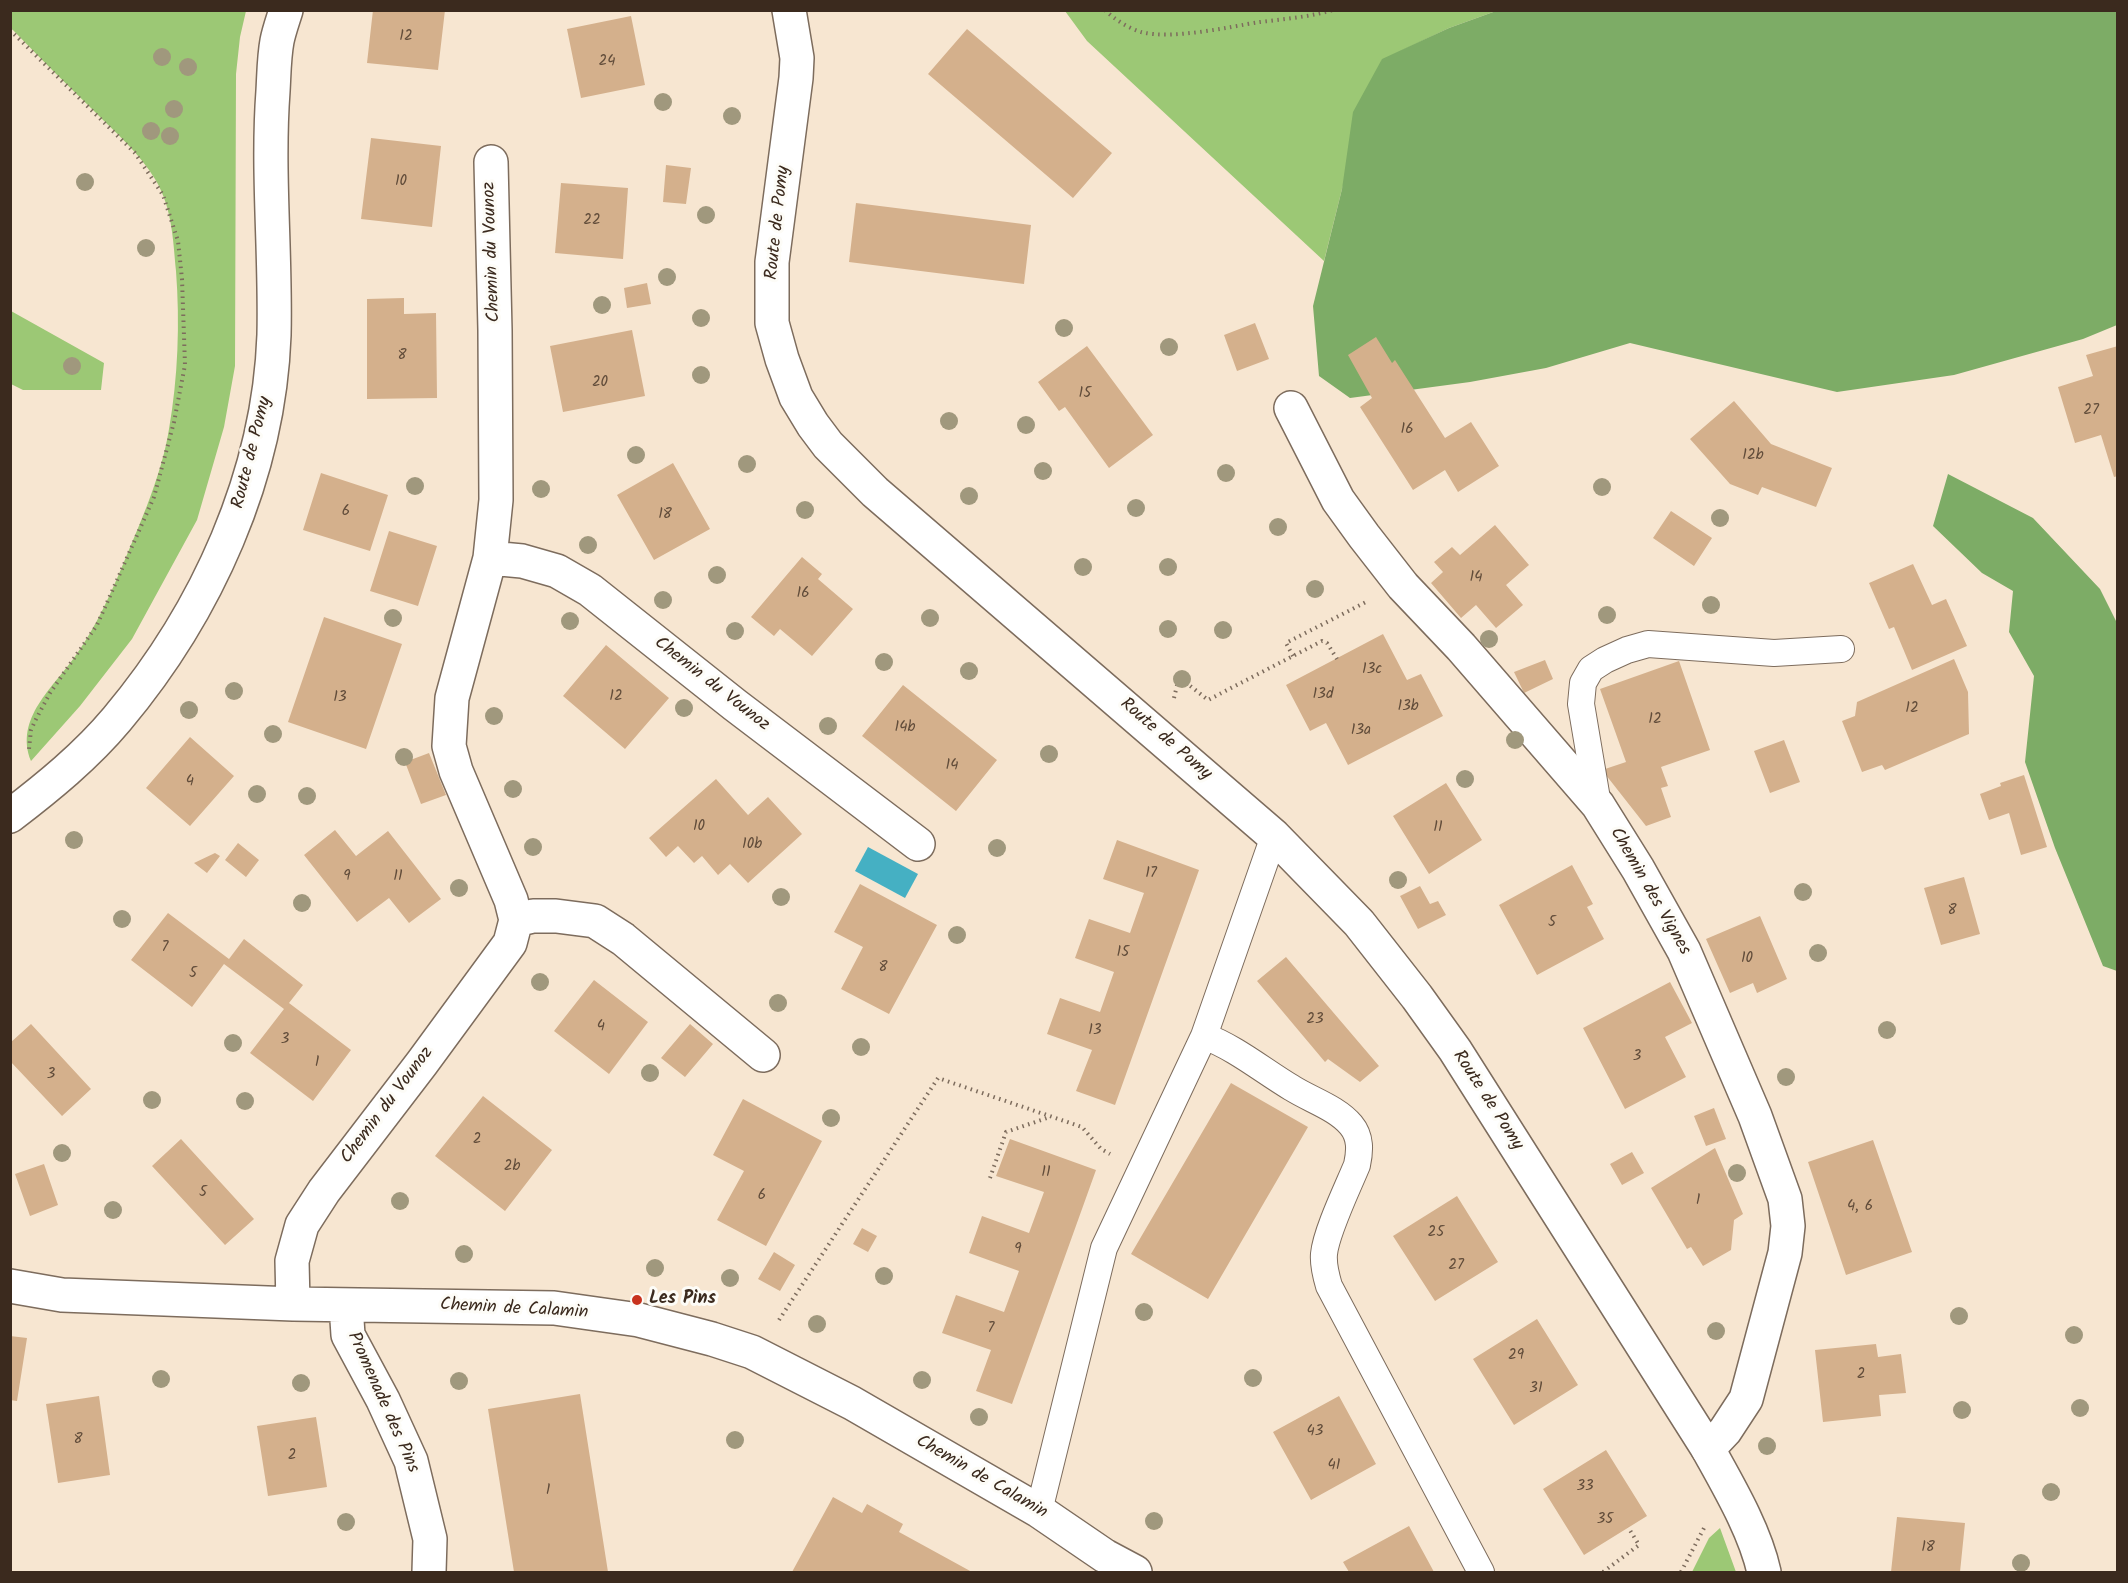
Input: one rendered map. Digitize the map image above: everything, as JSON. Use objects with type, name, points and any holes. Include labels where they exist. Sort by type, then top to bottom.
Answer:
[{"type":"street","name":"Route de Pomy","points":[[10,816],[78,760],[116,720],[156,670],[198,601],[235,525],[260,437],[274,336],[271,124],[277,41],[286,10]]},
{"type":"street","name":"Route de Pomy","points":[[791,11],[796,78],[771,262],[772,323],[796,397],[813,425],[828,445],[875,492],[1274,836],[1359,923],[1455,1050],[1708,1449],[1727,1483],[1760,1556],[1764,1572]]},
{"type":"street","name":"Chemin du Vounoz","points":[[293,1304],[292,1262],[302,1225],[324,1191],[510,943],[516,920],[512,900],[456,771],[449,746],[452,698],[490,558],[496,500],[491,162]]},
{"type":"street","name":"Chemin des Vignes","points":[[1292,408],[1338,500],[1364,536],[1403,586],[1461,646],[1598,805],[1638,869],[1684,951],[1755,1116],[1785,1199],[1788,1226],[1785,1253],[1746,1399],[1725,1431],[1708,1449]]},
{"type":"street","name":"Chemin du Vounoz","points":[[490,558],[522,561],[557,571],[590,590],[735,705],[918,844]]},
{"type":"street","points":[[516,920],[533,916],[556,916],[595,921],[623,939],[763,1056]]},
{"type":"street","name":"Chemin de Calamin","points":[[10,1286],[62,1295],[293,1304],[554,1308],[639,1320],[752,1352],[852,1403],[1039,1511],[1102,1564],[1134,1572]]},
{"type":"street","name":"Promenade des Pins","points":[[346,1305],[348,1335],[383,1400],[411,1461],[430,1539],[429,1572]]},
{"type":"lane","points":[[1598,805],[1581,704],[1583,683],[1591,669],[1605,660],[1648,644],[1774,653],[1841,649]]},
{"type":"lane","points":[[1039,1511],[1104,1248],[1203,1036],[1274,836]]},
{"type":"lane","points":[[1203,1036],[1224,1044],[1292,1088],[1341,1115],[1352,1126],[1358,1138],[1360,1153],[1324,1253],[1327,1279],[1337,1303],[1481,1572]]},
{"type":"path","points":[[1105,10],[1114,19],[1141,32],[1165,33],[1202,32],[1311,17],[1334,10]]},
{"type":"path","points":[[10,30],[135,153],[150,174],[163,195],[171,217],[178,242],[182,279],[184,365],[174,422],[154,497],[97,625],[50,693],[31,730],[29,751],[33,762],[50,785]]},
{"type":"path","points":[[1293,656],[1287,643],[1373,598]]},
{"type":"path","points":[[1164,739],[1179,677],[1208,700],[1322,641],[1327,643],[1337,659]]},
{"type":"path","points":[[776,1326],[938,1078],[1082,1127],[1101,1149],[1115,1156]]},
{"type":"path","points":[[990,1178],[1006,1132],[1051,1117]]},
{"type":"path","points":[[1603,1572],[1639,1545],[1628,1527]]},
{"type":"green space","points":[[10,11],[246,11],[240,37],[236,74],[235,366],[224,427],[197,520],[132,639],[80,706],[31,761],[27,745],[32,717],[97,621],[124,562],[156,480],[166,446],[172,410],[178,310],[171,223],[161,190],[155,179],[127,144],[11,28]]},
{"type":"green space","points":[[1065,11],[1496,11],[1449,28],[1382,60],[1342,189],[1324,261],[1087,41]]},
{"type":"green space","points":[[1496,11],[2117,11],[2117,325],[2083,339],[1954,375],[1837,392],[1630,343],[1546,368],[1470,382],[1350,398],[1319,376],[1313,306],[1342,189],[1353,112],[1382,59],[1449,28]]},
{"type":"green space","points":[[11,311],[104,363],[101,390],[23,390],[11,384]]},
{"type":"green space","points":[[1948,474],[2033,518],[2100,589],[2117,623],[2117,971],[2103,966],[2055,848],[2025,762],[2034,676],[2009,632],[2013,591],[1982,573],[1933,526]]},
{"type":"green space","points":[[1720,1528],[1736,1572],[1692,1572],[1709,1538]]},
{"type":"water","points":[[868,847],[918,874],[905,898],[855,871]]},
{"type":"building","points":[[373,10],[445,10],[438,70],[367,63]]},
{"type":"building","points":[[631,16],[645,85],[581,98],[567,29]]},
{"type":"building","points":[[967,29],[1112,153],[1073,198],[928,74]]},
{"type":"building","points":[[371,138],[441,146],[432,227],[361,219]]},
{"type":"building","points":[[666,165],[691,168],[686,204],[663,202]]},
{"type":"building","points":[[561,183],[628,188],[623,259],[555,253]]},
{"type":"building","points":[[856,203],[1031,225],[1024,284],[849,262]]},
{"type":"building","points":[[647,283],[651,304],[627,308],[624,288]]},
{"type":"building","points":[[404,298],[404,314],[436,313],[437,398],[367,399],[367,299]]},
{"type":"building","points":[[1255,323],[1269,359],[1237,371],[1224,335]]},
{"type":"building","points":[[632,330],[645,396],[563,412],[550,346]]},
{"type":"building","points":[[1376,337],[1392,363],[1395,360],[1445,438],[1471,422],[1499,466],[1458,492],[1445,470],[1413,490],[1360,407],[1372,398],[1348,355]]},
{"type":"building","points":[[1087,346],[1153,435],[1109,468],[1065,407],[1059,411],[1038,382]]},
{"type":"building","points":[[2118,346],[2118,476],[2114,477],[2101,435],[2075,443],[2058,387],[2093,376],[2086,355]]},
{"type":"building","points":[[1734,401],[1771,444],[1832,468],[1816,507],[1762,487],[1758,495],[1730,484],[1690,439]]},
{"type":"building","points":[[673,463],[710,529],[654,560],[617,495]]},
{"type":"building","points":[[321,473],[388,495],[370,551],[303,530]]},
{"type":"building","points":[[1671,511],[1712,538],[1694,566],[1653,538]]},
{"type":"building","points":[[1495,525],[1529,565],[1506,585],[1523,605],[1496,628],[1476,605],[1461,618],[1431,583],[1443,572],[1434,562],[1452,547],[1460,555]]},
{"type":"building","points":[[389,531],[437,546],[418,606],[370,591]]},
{"type":"building","points":[[802,557],[822,574],[818,579],[853,609],[812,656],[780,629],[774,636],[751,617]]},
{"type":"building","points":[[1913,564],[1932,605],[1946,599],[1967,646],[1912,670],[1894,627],[1889,629],[1869,583]]},
{"type":"building","points":[[324,617],[402,644],[366,749],[288,722]]},
{"type":"building","points":[[1383,634],[1407,680],[1421,674],[1443,716],[1348,765],[1326,723],[1310,731],[1286,685]]},
{"type":"building","points":[[606,645],[669,698],[625,749],[563,696]]},
{"type":"building","points":[[1954,659],[1968,692],[1969,734],[1885,770],[1882,765],[1862,772],[1842,721],[1855,716],[1857,702]]},
{"type":"building","points":[[1545,660],[1553,679],[1524,693],[1514,672]]},
{"type":"building","points":[[1679,661],[1710,750],[1661,767],[1668,786],[1661,788],[1671,817],[1646,826],[1602,770],[1626,762],[1600,689]]},
{"type":"building","points":[[903,685],[997,760],[956,811],[862,736]]},
{"type":"building","points":[[190,737],[234,776],[190,826],[146,788]]},
{"type":"building","points":[[1784,740],[1800,782],[1770,793],[1754,751]]},
{"type":"building","points":[[429,753],[446,795],[421,804],[405,762]]},
{"type":"building","points":[[2024,775],[2047,847],[2021,855],[2009,813],[1989,820],[1980,794],[2001,786],[2000,783]]},
{"type":"building","points":[[716,779],[748,815],[768,797],[802,834],[748,883],[730,864],[718,875],[702,856],[694,863],[678,846],[666,857],[649,838]]},
{"type":"building","points":[[1446,783],[1482,840],[1429,874],[1393,816]]},
{"type":"building","points":[[335,830],[356,856],[388,831],[441,899],[409,923],[389,898],[357,922],[304,855]]},
{"type":"building","points":[[1117,840],[1199,870],[1115,1105],[1076,1091],[1092,1050],[1047,1034],[1060,998],[1100,1012],[1114,972],[1075,958],[1089,919],[1130,933],[1144,893],[1103,879]]},
{"type":"building","points":[[238,843],[259,860],[246,877],[225,860]]},
{"type":"building","points":[[215,853],[220,856],[207,873],[194,863]]},
{"type":"building","points":[[1572,865],[1593,904],[1587,907],[1604,939],[1537,975],[1499,905]]},
{"type":"building","points":[[1964,877],[1980,934],[1941,945],[1924,888]]},
{"type":"building","points":[[860,884],[937,925],[889,1014],[841,989],[863,947],[834,932]]},
{"type":"building","points":[[1420,886],[1430,904],[1438,901],[1446,915],[1418,929],[1400,896]]},
{"type":"building","points":[[168,913],[229,959],[244,939],[303,985],[289,1003],[351,1050],[313,1101],[250,1053],[284,1009],[224,964],[192,1007],[131,960]]},
{"type":"building","points":[[1760,916],[1787,979],[1757,993],[1753,983],[1730,993],[1706,939]]},
{"type":"building","points":[[1286,957],[1379,1066],[1360,1082],[1328,1059],[1325,1062],[1257,981]]},
{"type":"building","points":[[594,980],[648,1022],[609,1074],[554,1031]]},
{"type":"building","points":[[1670,982],[1692,1023],[1665,1037],[1686,1077],[1625,1109],[1583,1028]]},
{"type":"building","points":[[31,1024],[91,1089],[62,1116],[10,1061],[10,1043]]},
{"type":"building","points":[[690,1024],[713,1044],[685,1077],[661,1058]]},
{"type":"building","points":[[1231,1083],[1308,1127],[1208,1299],[1131,1254]]},
{"type":"building","points":[[483,1096],[552,1150],[505,1211],[435,1156]]},
{"type":"building","points":[[743,1099],[822,1141],[766,1246],[717,1220],[744,1171],[713,1155]]},
{"type":"building","points":[[1714,1108],[1726,1139],[1706,1146],[1694,1116]]},
{"type":"building","points":[[181,1139],[254,1219],[225,1245],[152,1166]]},
{"type":"building","points":[[1010,1139],[1096,1170],[1012,1404],[976,1391],[991,1350],[942,1333],[956,1295],[1004,1312],[1019,1271],[969,1253],[982,1216],[1029,1233],[1044,1192],[996,1176]]},
{"type":"building","points":[[1873,1140],[1912,1252],[1846,1275],[1808,1162]]},
{"type":"building","points":[[1715,1148],[1743,1214],[1734,1220],[1731,1250],[1703,1266],[1691,1247],[1687,1249],[1651,1188]]},
{"type":"building","points":[[1632,1152],[1644,1173],[1622,1185],[1610,1164]]},
{"type":"building","points":[[44,1164],[58,1205],[30,1216],[15,1174]]},
{"type":"building","points":[[1457,1196],[1498,1262],[1435,1301],[1393,1236]]},
{"type":"building","points":[[862,1228],[877,1236],[868,1252],[853,1244]]},
{"type":"building","points":[[774,1252],[795,1265],[780,1291],[758,1279]]},
{"type":"building","points":[[1537,1319],[1578,1385],[1514,1425],[1473,1359]]},
{"type":"building","points":[[10,1336],[27,1338],[17,1401],[10,1400]]},
{"type":"building","points":[[1876,1344],[1878,1357],[1901,1354],[1906,1393],[1879,1395],[1881,1416],[1823,1422],[1815,1350]]},
{"type":"building","points":[[580,1394],[608,1572],[514,1572],[488,1409]]},
{"type":"building","points":[[99,1396],[110,1475],[58,1483],[46,1404]]},
{"type":"building","points":[[1339,1396],[1376,1464],[1311,1500],[1273,1432]]},
{"type":"building","points":[[316,1417],[327,1487],[268,1496],[257,1426]]},
{"type":"building","points":[[1606,1450],[1647,1516],[1584,1555],[1543,1489]]},
{"type":"building","points":[[833,1497],[862,1513],[867,1504],[903,1524],[899,1532],[972,1572],[792,1572]]},
{"type":"building","points":[[1897,1517],[1965,1523],[1960,1572],[1891,1572]]},
{"type":"building","points":[[1409,1526],[1434,1572],[1349,1572],[1343,1562]]},
{"type":"place","name":"Les Pins","points":[[637,1300]]}]
